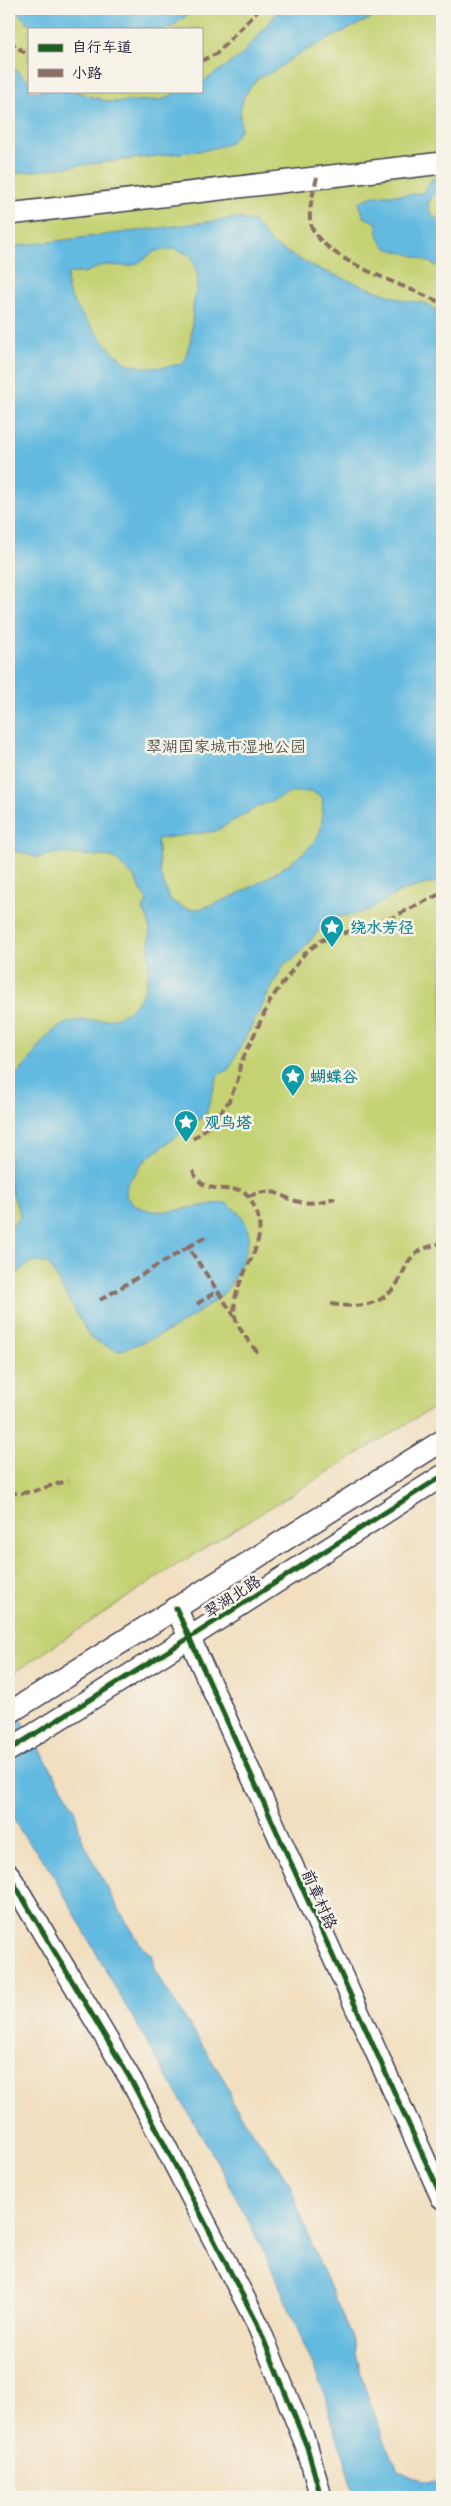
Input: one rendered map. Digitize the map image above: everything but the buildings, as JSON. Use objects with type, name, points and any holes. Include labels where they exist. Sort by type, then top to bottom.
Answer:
[{"type":"street","points":[[9,214],[442,163]]},
{"type":"street","name":"翠湖北路","points":[[9,1714],[442,1441]]},
{"type":"street","name":"翠湖北路","points":[[9,1750],[189,1638],[442,1476]]},
{"type":"street","name":"前章村路","points":[[176,1608],[442,2198]]},
{"type":"street","points":[[9,1875],[131,2080],[257,2323],[307,2447],[321,2497]]},
{"type":"green space","name":"翠湖国家城市湿地公园","points":[[9,9],[442,9],[442,1402],[162,1574],[9,1676]]},
{"type":"water","points":[[13,9],[195,9],[170,28],[34,28]]},
{"type":"water","points":[[280,9],[389,9],[297,55],[276,70],[257,79],[244,96],[240,111],[241,129],[229,144],[206,150],[9,174],[9,64],[28,80],[28,92],[75,92],[110,102],[161,100],[180,92],[202,92],[202,82],[242,55]]},
{"type":"water","points":[[442,175],[442,189],[436,191],[428,203],[431,214],[442,223],[442,269],[420,258],[389,249],[380,241],[377,223],[364,217],[359,203],[374,196],[408,195],[424,192],[432,179]]},
{"type":"water","points":[[238,218],[254,222],[272,244],[316,268],[406,301],[426,303],[442,315],[442,880],[402,891],[365,912],[329,919],[293,960],[284,964],[229,1069],[218,1075],[206,1114],[145,1160],[127,1184],[126,1196],[136,1205],[147,1210],[173,1211],[226,1203],[244,1220],[247,1226],[248,1241],[235,1276],[223,1294],[175,1327],[142,1343],[118,1351],[91,1339],[49,1265],[35,1262],[29,1264],[20,1271],[9,1288],[9,1224],[15,1223],[20,1215],[9,1183],[9,1084],[46,1037],[62,1025],[73,1021],[115,1018],[133,1007],[140,999],[147,979],[150,932],[143,910],[147,901],[134,877],[113,857],[57,853],[37,858],[24,853],[9,851],[9,247]],"holes":[[[174,249],[191,255],[198,278],[193,307],[191,338],[184,362],[154,368],[130,364],[111,350],[81,313],[70,296],[67,283],[68,273],[84,273],[103,265],[128,266],[137,264],[155,251]],[[293,792],[312,792],[323,798],[321,830],[308,848],[280,870],[262,881],[210,906],[190,909],[169,899],[160,873],[157,839],[216,831],[257,807]]]},
{"type":"water","points":[[9,1699],[74,1807],[81,1837],[115,1903],[142,1947],[151,1954],[155,1971],[226,2083],[233,2104],[288,2180],[313,2248],[353,2340],[364,2386],[390,2455],[398,2470],[412,2477],[428,2481],[442,2479],[442,2497],[355,2497],[323,2390],[280,2287],[247,2218],[219,2165],[112,1982],[50,1869],[21,1832],[9,1810]]},
{"type":"marked path","points":[[202,61],[216,54],[259,9]]},
{"type":"marked path","points":[[9,41],[28,55]]},
{"type":"marked path","points":[[317,177],[310,219],[315,233],[327,247],[366,270],[442,304]]},
{"type":"marked path","points":[[193,1139],[213,1123],[229,1101],[238,1079],[240,1065],[271,999],[305,953],[322,940],[389,919],[442,893]]},
{"type":"marked path","points":[[193,1170],[201,1183],[207,1186],[243,1190],[255,1208],[259,1225],[258,1240],[239,1284],[235,1299],[235,1316],[242,1331],[259,1355]]},
{"type":"marked path","points":[[248,1196],[271,1192],[292,1200],[309,1203],[335,1198]]},
{"type":"marked path","points":[[188,1247],[207,1236]]},
{"type":"marked path","points":[[331,1304],[358,1306],[383,1298],[398,1282],[407,1264],[415,1254],[442,1243]]},
{"type":"marked path","points":[[100,1300],[188,1247],[235,1317]]},
{"type":"marked path","points":[[197,1304],[217,1291]]},
{"type":"marked path","points":[[9,1493],[32,1491],[68,1481]]},
{"type":"cycle path","points":[[9,1750],[189,1638],[442,1476]]},
{"type":"cycle path","points":[[176,1608],[442,2198]]},
{"type":"cycle path","points":[[9,1875],[131,2080],[257,2323],[307,2447],[321,2497]]},
{"type":"place","name":"绕水芳径","points":[[332,948]]},
{"type":"place","name":"蝴蝶谷","points":[[293,1097]]},
{"type":"place","name":"观鸟塔","points":[[186,1143]]}]
